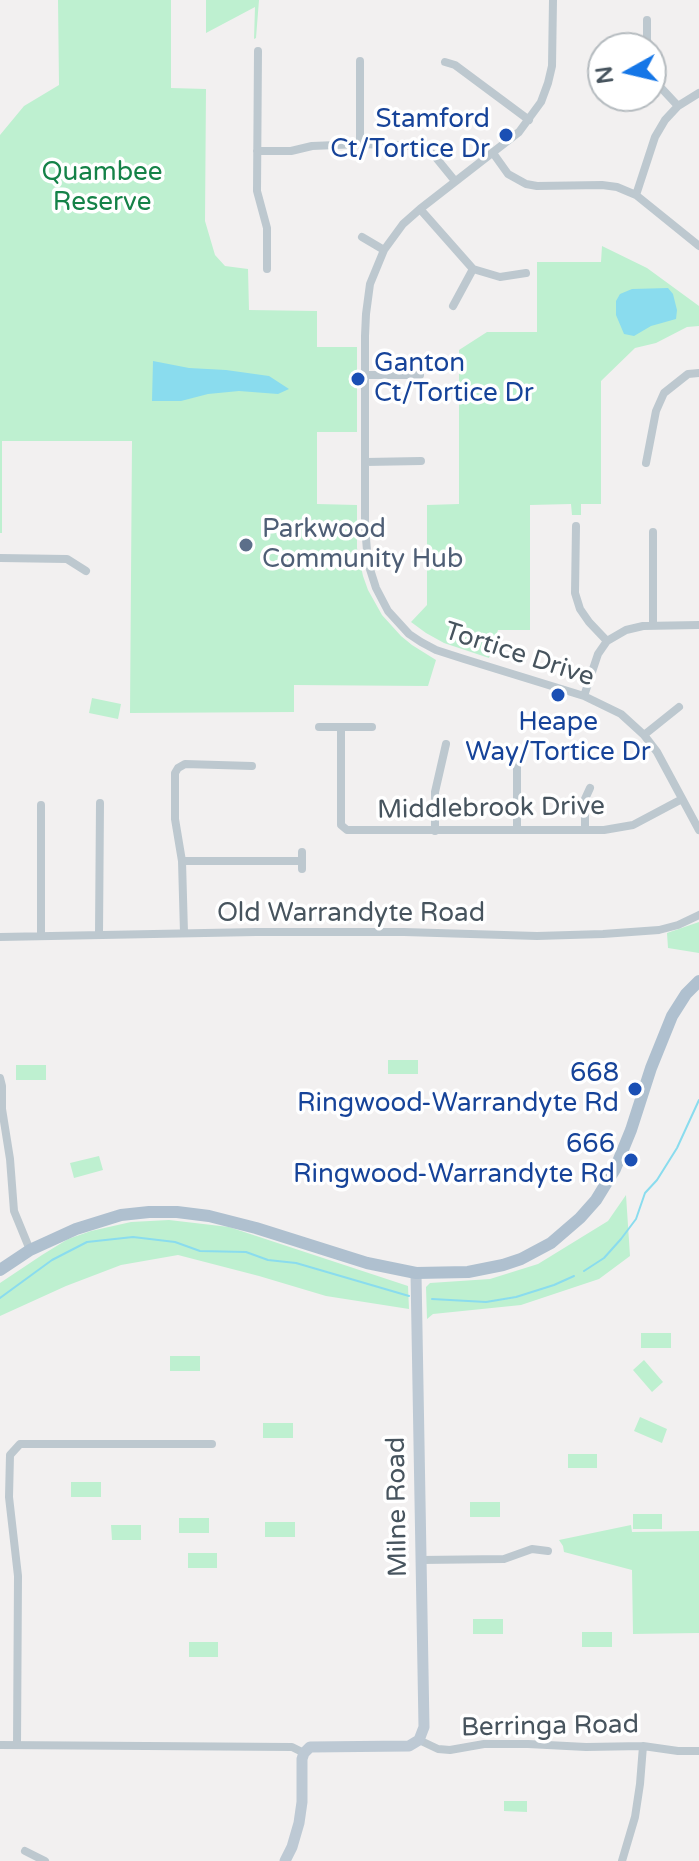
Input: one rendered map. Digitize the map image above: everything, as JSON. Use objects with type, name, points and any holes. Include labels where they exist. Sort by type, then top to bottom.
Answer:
[{"type":"main road","points":[[0,1270],[30,1250],[104,1219],[177,1212],[209,1216],[367,1263],[416,1273],[468,1272],[521,1259],[551,1243],[596,1200],[615,1169],[672,1016],[699,981]]},
{"type":"street","name":"Tortice Drive","points":[[553,0],[552,66],[541,102],[519,132],[403,224],[384,250],[370,284],[365,325],[365,526],[368,563],[388,611],[409,634],[436,650],[584,696],[621,714],[657,752],[699,830]]},
{"type":"street","points":[[647,20],[647,32]]},
{"type":"street","points":[[258,51],[257,191],[267,228],[267,269]]},
{"type":"street","points":[[360,61],[360,144]]},
{"type":"street","points":[[445,62],[455,65],[529,120]]},
{"type":"street","points":[[636,195],[655,137],[665,120],[678,106],[699,93]]},
{"type":"street","points":[[667,94],[678,106]]},
{"type":"street","points":[[257,151],[360,144],[418,146],[433,154],[455,181]]},
{"type":"street","points":[[493,153],[508,174],[526,184],[602,185],[636,195],[699,246]]},
{"type":"street","points":[[420,209],[473,269],[500,277],[526,273]]},
{"type":"street","points":[[362,237],[384,250]]},
{"type":"street","points":[[453,306],[473,269]]},
{"type":"street","points":[[646,463],[656,411],[664,393],[688,374],[699,373]]},
{"type":"street","points":[[366,375],[420,375]]},
{"type":"street","points":[[366,462],[421,461]]},
{"type":"street","points":[[576,526],[575,593],[580,609],[607,641]]},
{"type":"street","points":[[653,532],[653,625]]},
{"type":"street","points":[[0,558],[67,559],[86,571]]},
{"type":"street","points":[[584,696],[598,654],[607,641],[626,630],[653,625],[699,625]]},
{"type":"street","points":[[644,735],[679,707]]},
{"type":"street","points":[[319,727],[372,727]]},
{"type":"street","name":"Middlebrook Drive","points":[[341,727],[341,820],[343,829],[350,831],[604,830],[633,825],[682,799]]},
{"type":"street","points":[[435,831],[435,792],[446,744]]},
{"type":"street","points":[[184,933],[182,861],[175,819],[175,773],[185,764],[252,766]]},
{"type":"street","points":[[517,766],[517,830]]},
{"type":"street","points":[[585,830],[585,799],[590,788]]},
{"type":"street","points":[[99,934],[100,803]]},
{"type":"street","points":[[41,805],[41,935]]},
{"type":"street","points":[[182,861],[302,861]]},
{"type":"street","name":"Old Warrandyte Road","points":[[0,937],[380,932],[603,934],[659,930],[699,915]]},
{"type":"street","points":[[0,1078],[14,1211],[30,1250]]},
{"type":"street","name":"Milne Road","points":[[416,1273],[424,1727],[419,1740]]},
{"type":"street","points":[[17,1745],[18,1576],[9,1497],[10,1455],[20,1444],[212,1444]]},
{"type":"street","points":[[421,1560],[504,1559],[532,1549],[548,1551]]},
{"type":"street","name":"Berringa Road","points":[[0,1745],[292,1747],[307,1750],[400,1748],[419,1740],[438,1749],[450,1750],[484,1744],[643,1746],[699,1751]]},
{"type":"street","points":[[622,1861],[635,1817],[643,1746]]},
{"type":"street","points":[[285,1861],[301,1812],[302,1759],[307,1750]]},
{"type":"street","points":[[25,1851],[45,1861]]},
{"type":"green space","name":"Quambee Reserve","points":[[58,0],[171,0],[171,88],[206,89],[205,221],[215,255],[225,266],[248,269],[249,310],[317,311],[317,347],[357,347],[357,432],[317,432],[317,504],[357,505],[357,548],[368,590],[382,615],[401,636],[436,660],[428,686],[294,685],[294,712],[130,713],[132,441],[2,441],[0,533],[0,135],[24,106],[59,85]]},
{"type":"green space","points":[[206,0],[259,0],[256,38],[255,7],[206,33]]},
{"type":"green space","points":[[602,246],[647,268],[699,306],[699,326],[687,327],[656,343],[635,348],[601,381],[601,504],[581,504],[581,515],[572,515],[571,504],[530,505],[530,630],[498,630],[489,658],[444,643],[411,622],[427,605],[427,505],[459,504],[459,350],[487,332],[537,332],[537,262],[601,262]]},
{"type":"green space","points":[[92,698],[121,704],[118,719],[89,713]]},
{"type":"green space","points":[[699,922],[699,953],[668,948],[667,933]]},
{"type":"green space","points":[[388,1060],[418,1060],[418,1074],[388,1074]]},
{"type":"green space","points":[[16,1065],[46,1065],[46,1080],[16,1080]]},
{"type":"green space","points":[[99,1156],[103,1170],[74,1178],[70,1163]]},
{"type":"green space","points":[[626,1195],[630,1256],[599,1279],[521,1305],[433,1314],[427,1319],[426,1287],[430,1283],[490,1279],[538,1264],[608,1221]]},
{"type":"green space","points":[[169,1220],[229,1227],[408,1286],[409,1309],[326,1296],[178,1255],[121,1265],[0,1316],[0,1283],[68,1239],[131,1222]]},
{"type":"green space","points":[[641,1333],[671,1333],[671,1348],[641,1348]]},
{"type":"green space","points":[[170,1356],[200,1356],[200,1371],[170,1371]]},
{"type":"green space","points":[[644,1360],[663,1382],[652,1392],[633,1370]]},
{"type":"green space","points":[[640,1417],[667,1429],[662,1443],[634,1431]]},
{"type":"green space","points":[[263,1423],[293,1423],[293,1438],[263,1438]]},
{"type":"green space","points":[[568,1454],[597,1454],[597,1468],[568,1468]]},
{"type":"green space","points":[[71,1482],[101,1482],[101,1497],[71,1497]]},
{"type":"green space","points":[[470,1502],[500,1502],[500,1517],[470,1517]]},
{"type":"green space","points":[[633,1514],[662,1514],[662,1529],[633,1529]]},
{"type":"green space","points":[[179,1518],[209,1518],[209,1533],[179,1533]]},
{"type":"green space","points":[[265,1522],[295,1522],[295,1537],[265,1537]]},
{"type":"green space","points":[[111,1525],[141,1525],[141,1540],[112,1540]]},
{"type":"green space","points":[[631,1525],[632,1532],[699,1531],[699,1633],[633,1634],[632,1570],[564,1552],[559,1540]]},
{"type":"green space","points":[[188,1553],[217,1553],[217,1568],[188,1568]]},
{"type":"green space","points":[[473,1619],[503,1619],[503,1634],[473,1634]]},
{"type":"green space","points":[[582,1632],[612,1632],[612,1647],[582,1647]]},
{"type":"green space","points":[[189,1642],[218,1642],[218,1657],[189,1657]]},
{"type":"green space","points":[[504,1801],[527,1801],[527,1812],[504,1811]]},
{"type":"water","points":[[668,288],[673,294],[676,319],[651,326],[634,336],[624,334],[616,315],[616,301],[620,294],[632,289]]},
{"type":"water","points":[[153,361],[269,376],[289,389],[278,394],[239,391],[181,401],[152,401]]},
{"type":"waterway","points":[[584,1271],[604,1258],[636,1219],[645,1193],[677,1148],[699,1100]]},
{"type":"waterway","points":[[0,1298],[52,1260],[87,1242],[133,1237],[175,1242],[200,1251],[246,1252],[268,1260],[296,1263],[409,1296]]},
{"type":"waterway","points":[[432,1299],[486,1302],[516,1297],[574,1276]]},
{"type":"place","name":"Stamford Ct/Tortice Dr","points":[[506,135]]},
{"type":"place","name":"Ganton Ct/Tortice Dr","points":[[358,379]]},
{"type":"place","name":"Parkwood Community Hub","points":[[246,545]]},
{"type":"place","name":"Heape Way/Tortice Dr","points":[[558,695]]},
{"type":"place","name":"668 Ringwood-Warrandyte Rd","points":[[635,1089]]},
{"type":"place","name":"666 Ringwood-Warrandyte Rd","points":[[631,1160]]}]
